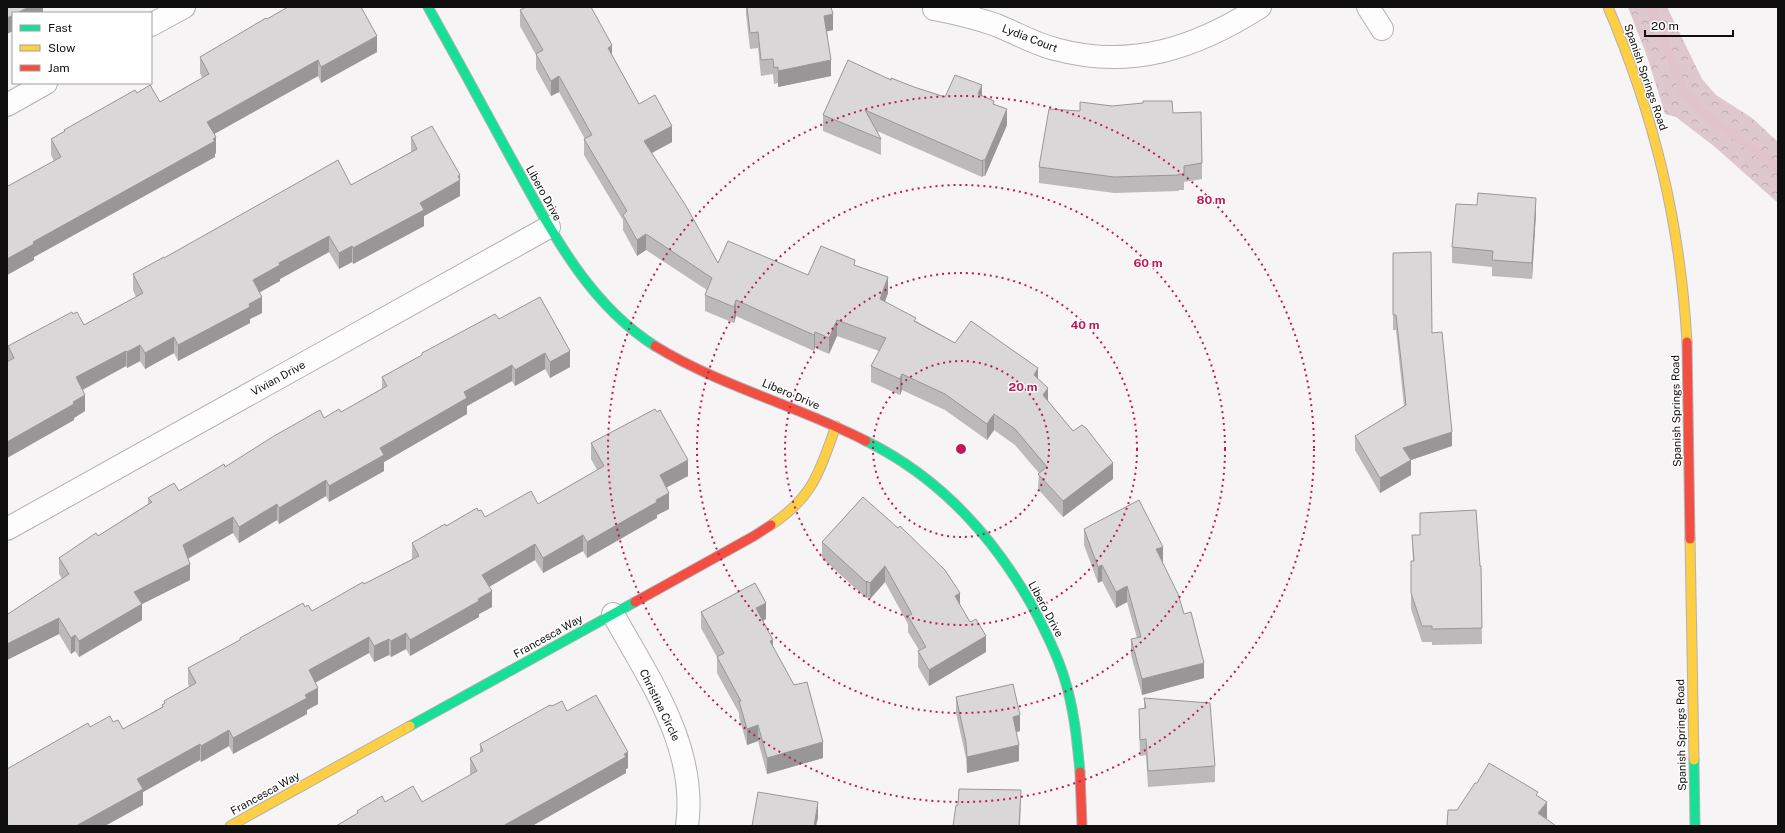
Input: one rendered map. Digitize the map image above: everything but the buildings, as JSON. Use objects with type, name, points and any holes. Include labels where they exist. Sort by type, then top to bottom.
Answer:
[{"type":"street","points":[[152,24],[184,7]]},
{"type":"street","name":"Libero Drive","points":[[428,7],[549,227],[575,270],[601,300],[632,328],[657,346],[715,375],[836,426],[880,448],[914,468],[950,498],[973,521],[1002,556],[1027,596],[1048,636],[1067,686],[1076,731],[1081,774],[1082,826]]},
{"type":"street","name":"Lydia Court","points":[[934,9],[965,15],[996,25],[1054,49],[1090,56],[1124,57],[1155,53],[1185,46],[1214,33],[1260,7]]},
{"type":"street","points":[[1368,7],[1382,28]]},
{"type":"street","name":"Spanish Springs Road","points":[[1608,7],[1621,36],[1648,113],[1670,198],[1683,283],[1687,348],[1695,826]]},
{"type":"street","points":[[7,105],[44,84]]},
{"type":"street","name":"Vivian Drive","points":[[7,529],[549,227]]},
{"type":"street","name":"Francesca Way","points":[[230,826],[754,536],[783,517],[805,496],[817,476],[836,426]]},
{"type":"street","name":"Christina Circle","points":[[613,614],[669,718],[680,744],[688,782],[689,813],[687,826]]},
{"type":"green space","points":[[1628,7],[1667,7],[1702,79],[1716,95],[1752,118],[1778,142],[1778,203],[1715,147],[1676,117],[1665,114],[1648,59]]},
{"type":"waterway","points":[[1651,7],[1683,90],[1700,111],[1750,146],[1778,169]]},
{"type":"traffic: fast","points":[[428,7],[540,211],[572,262],[589,286],[609,308],[631,328],[655,346]]},
{"type":"traffic: fast","points":[[866,441],[892,455],[939,489],[980,530],[1015,577],[1040,620],[1061,667],[1073,712],[1080,772]]},
{"type":"traffic: fast","points":[[410,726],[635,602]]},
{"type":"traffic: fast","points":[[1694,760],[1695,826]]},
{"type":"traffic: slow","points":[[1608,7],[1625,48],[1639,89],[1652,130],[1662,171],[1678,255],[1684,298],[1687,342]]},
{"type":"traffic: slow","points":[[771,525],[797,504],[806,493],[825,457],[836,426]]},
{"type":"traffic: slow","points":[[1690,539],[1694,760]]},
{"type":"traffic: slow","points":[[230,826],[410,726]]},
{"type":"traffic: jam","points":[[1687,342],[1690,539]]},
{"type":"traffic: jam","points":[[655,346],[706,373],[813,417],[866,441]]},
{"type":"traffic: jam","points":[[635,602],[771,525]]},
{"type":"traffic: jam","points":[[1080,772],[1082,826]]}]
